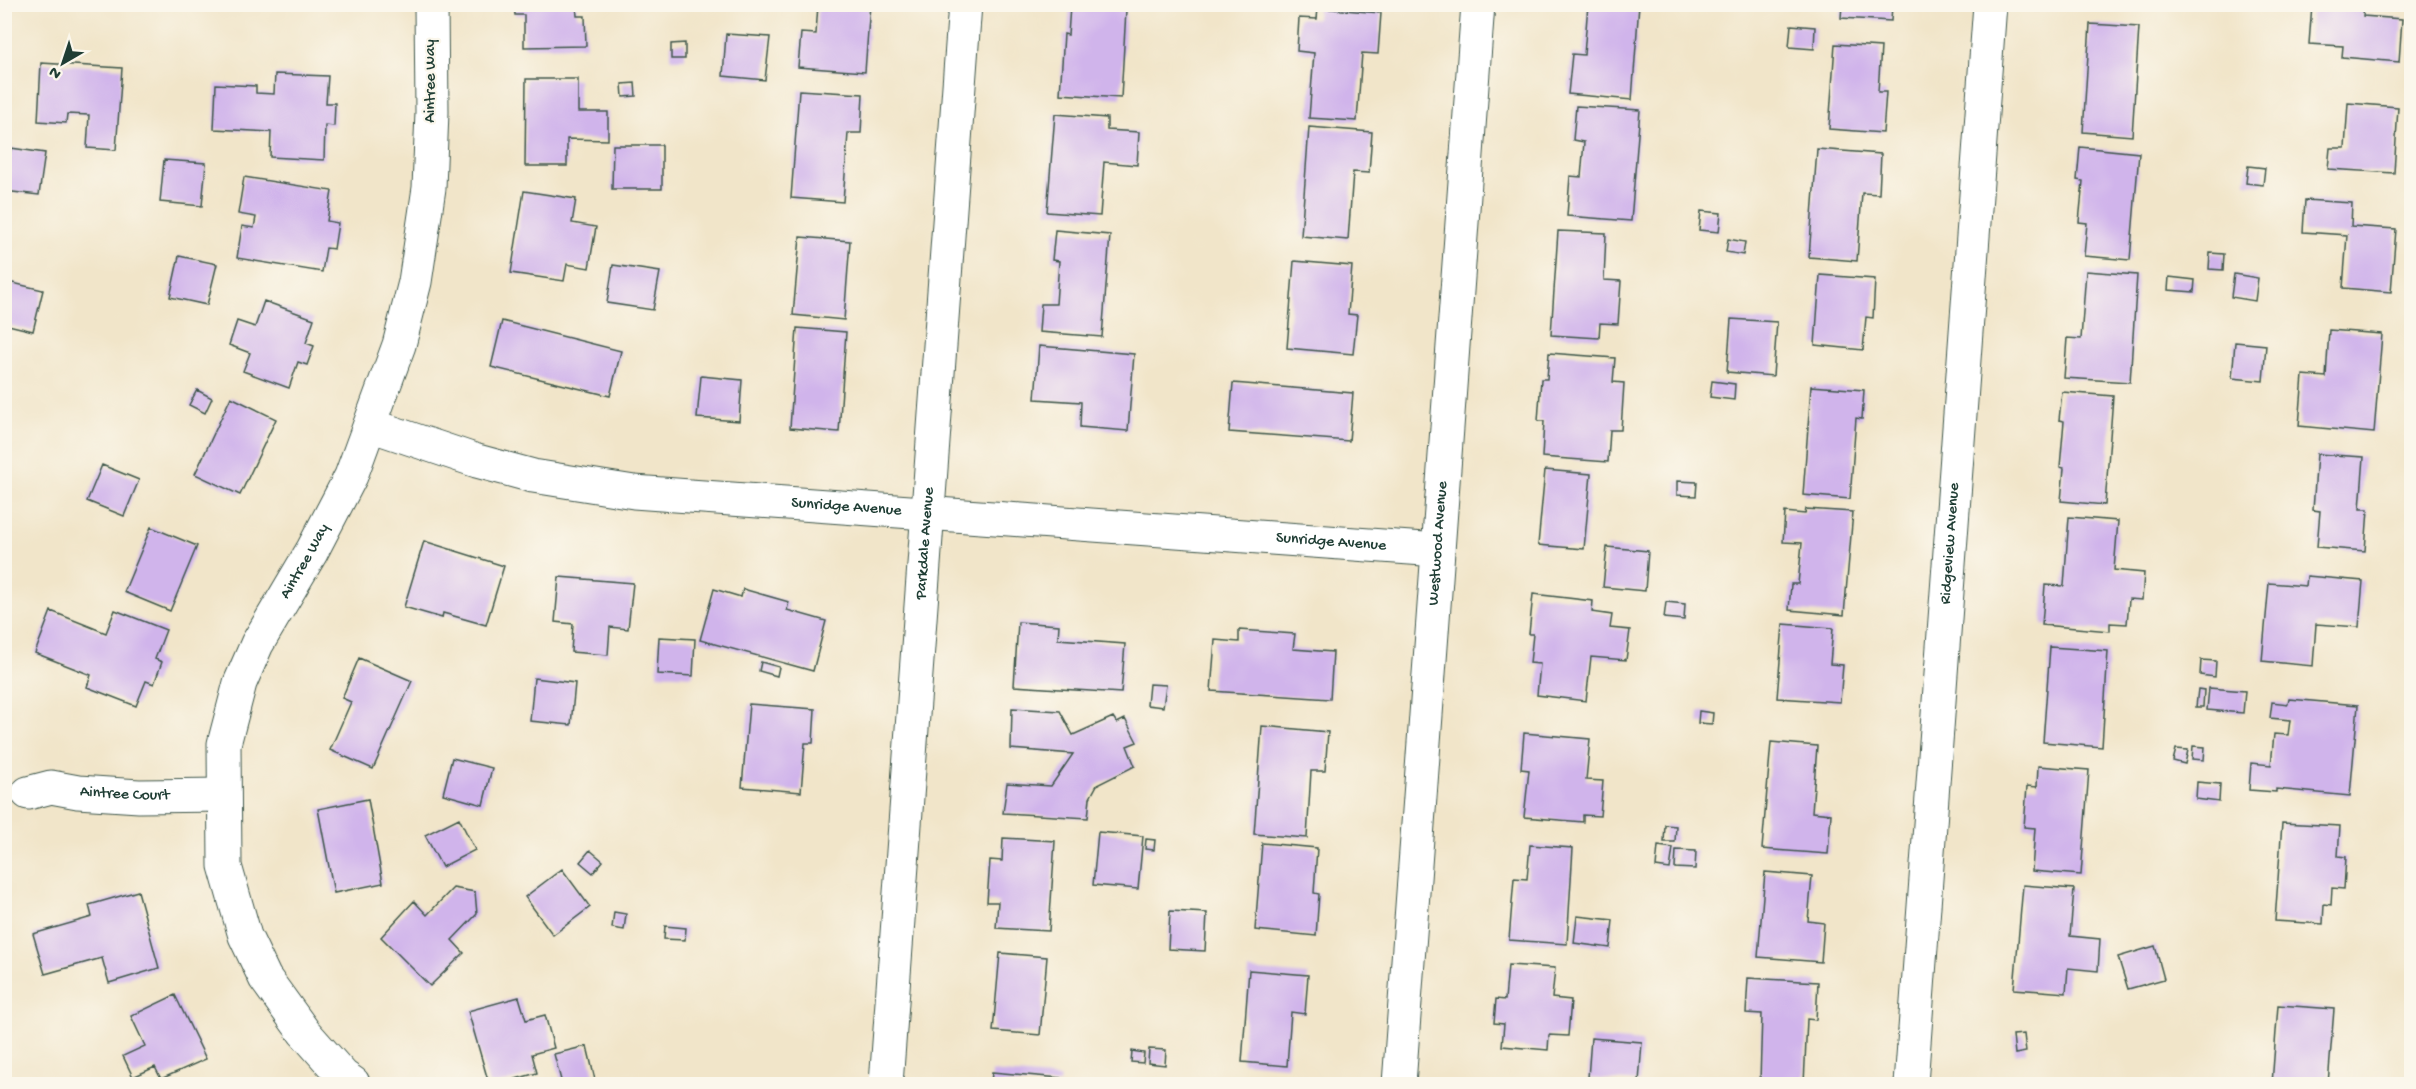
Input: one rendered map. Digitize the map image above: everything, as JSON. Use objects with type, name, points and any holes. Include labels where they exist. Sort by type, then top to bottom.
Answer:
[{"type":"street","name":"Aintree Way","points":[[353,1083],[343,1076],[304,1032],[265,978],[245,936],[225,866],[224,744],[240,683],[257,644],[312,551],[351,476],[399,345],[415,282],[429,188],[432,112],[431,4]]},
{"type":"street","name":"Parkdale Avenue","points":[[886,1084],[965,4]]},
{"type":"street","name":"Westwood Avenue","points":[[1399,1084],[1478,4]]},
{"type":"street","name":"Ridgeview Avenue","points":[[1911,1084],[1990,4]]},
{"type":"street","name":"Sunridge Avenue","points":[[370,425],[477,461],[544,478],[634,492],[1438,550]]},
{"type":"street","name":"Aintree Court","points":[[28,793],[51,787],[78,792],[139,796],[223,795]]},
{"type":"building","points":[[514,4],[576,4],[577,16],[585,16],[586,46],[524,47],[524,15],[515,15]]},
{"type":"building","points":[[818,4],[870,4],[865,72],[798,67],[801,33],[816,34]]},
{"type":"building","points":[[1588,4],[1639,4],[1632,100],[1568,94],[1572,54],[1584,55]]},
{"type":"building","points":[[1842,4],[1892,4],[1891,21],[1841,18]]},
{"type":"building","points":[[2312,4],[2364,4],[2363,16],[2402,19],[2399,62],[2342,57],[2343,46],[2309,44]]},
{"type":"building","points":[[1070,6],[1126,10],[1121,98],[1060,94],[1064,34],[1068,35]]},
{"type":"building","points":[[1318,8],[1381,13],[1378,54],[1362,53],[1357,121],[1309,118],[1314,53],[1297,51],[1299,18],[1317,19]]},
{"type":"building","points":[[2090,24],[2139,27],[2132,136],[2083,132]]},
{"type":"building","points":[[1791,25],[1815,27],[1814,49],[1789,47]]},
{"type":"building","points":[[726,34],[770,37],[765,80],[723,76]]},
{"type":"building","points":[[685,43],[685,59],[671,59],[671,44]]},
{"type":"building","points":[[1835,44],[1881,47],[1878,92],[1886,92],[1883,133],[1829,129]]},
{"type":"building","points":[[41,63],[122,68],[116,150],[87,148],[89,115],[67,114],[66,123],[38,121]]},
{"type":"building","points":[[275,74],[328,76],[326,103],[335,103],[334,126],[325,125],[324,160],[270,157],[271,132],[214,129],[216,84],[256,86],[256,93],[274,94]]},
{"type":"building","points":[[526,79],[578,79],[578,112],[608,112],[608,140],[567,139],[567,166],[525,166]]},
{"type":"building","points":[[635,83],[636,96],[623,97],[622,84]]},
{"type":"building","points":[[799,90],[863,94],[861,133],[848,133],[843,202],[791,198]]},
{"type":"building","points":[[2348,103],[2398,107],[2394,173],[2328,169],[2330,148],[2345,148]]},
{"type":"building","points":[[1576,106],[1640,110],[1631,221],[1567,216],[1570,176],[1581,177],[1584,142],[1573,140]]},
{"type":"building","points":[[1055,114],[1107,118],[1107,130],[1139,132],[1137,165],[1104,162],[1100,216],[1047,212]]},
{"type":"building","points":[[1309,127],[1372,132],[1369,173],[1353,172],[1348,240],[1301,236]]},
{"type":"building","points":[[613,145],[662,145],[662,189],[612,189]]},
{"type":"building","points":[[2080,147],[2139,153],[2130,260],[2084,256],[2087,223],[2079,222],[2083,181],[2077,180]]},
{"type":"building","points":[[11,148],[45,153],[39,195],[4,191]]},
{"type":"building","points":[[1817,149],[1881,154],[1879,194],[1862,193],[1857,261],[1809,257]]},
{"type":"building","points":[[164,160],[206,163],[202,206],[160,202]]},
{"type":"building","points":[[2248,166],[2265,168],[2263,185],[2246,183]]},
{"type":"building","points":[[244,177],[332,191],[327,221],[338,223],[334,249],[326,248],[322,272],[237,258],[242,226],[254,228],[256,217],[238,214]]},
{"type":"building","points":[[524,191],[576,199],[572,223],[596,227],[589,268],[567,264],[564,281],[511,273]]},
{"type":"building","points":[[2305,200],[2352,203],[2351,226],[2396,229],[2391,292],[2343,288],[2347,235],[2303,232]]},
{"type":"building","points":[[1701,211],[1721,213],[1719,232],[1699,230]]},
{"type":"building","points":[[1055,230],[1110,235],[1102,337],[1039,332],[1041,304],[1056,304],[1059,261],[1052,260]]},
{"type":"building","points":[[1558,231],[1606,233],[1604,280],[1621,281],[1618,324],[1600,323],[1599,338],[1551,335]]},
{"type":"building","points":[[800,237],[850,241],[844,320],[793,315]]},
{"type":"building","points":[[1728,239],[1745,242],[1743,255],[1726,252]]},
{"type":"building","points":[[2210,253],[2224,254],[2223,270],[2209,269]]},
{"type":"building","points":[[179,256],[217,264],[207,305],[170,297]]},
{"type":"building","points":[[1294,261],[1352,266],[1348,314],[1357,315],[1353,354],[1287,348]]},
{"type":"building","points":[[613,265],[660,272],[653,310],[607,303]]},
{"type":"building","points":[[2086,271],[2137,275],[2130,382],[2064,378],[2067,338],[2081,339]]},
{"type":"building","points":[[2234,274],[2258,278],[2255,301],[2231,297]]},
{"type":"building","points":[[1820,275],[1875,279],[1873,318],[1866,317],[1863,350],[1815,345]]},
{"type":"building","points":[[2169,277],[2195,280],[2194,292],[2168,290]]},
{"type":"building","points":[[4,281],[43,290],[33,331],[4,324]]},
{"type":"building","points":[[264,301],[314,319],[306,343],[314,346],[307,365],[298,362],[289,388],[243,371],[250,353],[229,345],[237,321],[255,327]]},
{"type":"building","points":[[1731,319],[1777,322],[1773,376],[1727,372]]},
{"type":"building","points":[[502,321],[621,351],[610,396],[491,367]]},
{"type":"building","points":[[797,328],[846,332],[839,432],[790,428]]},
{"type":"building","points":[[2329,330],[2382,334],[2374,433],[2299,426],[2303,375],[2326,377]]},
{"type":"building","points":[[2235,342],[2266,345],[2263,381],[2232,378]]},
{"type":"building","points":[[1039,346],[1134,354],[1128,431],[1080,427],[1081,402],[1035,399]]},
{"type":"building","points":[[1549,353],[1615,358],[1613,382],[1624,383],[1621,430],[1610,430],[1608,462],[1542,457],[1544,421],[1538,421],[1541,379],[1547,379]]},
{"type":"building","points":[[701,376],[742,380],[739,421],[697,418]]},
{"type":"building","points":[[1712,381],[1735,384],[1734,400],[1710,397]]},
{"type":"building","points":[[1233,383],[1353,393],[1349,441],[1229,432]]},
{"type":"building","points":[[1811,386],[1864,390],[1862,419],[1856,418],[1850,499],[1803,495]]},
{"type":"building","points":[[197,390],[212,398],[205,413],[189,405]]},
{"type":"building","points":[[2062,392],[2113,396],[2105,505],[2061,501],[2064,468],[2060,467],[2064,421],[2059,420]]},
{"type":"building","points":[[231,397],[276,419],[240,495],[195,474]]},
{"type":"building","points":[[2317,454],[2364,457],[2360,509],[2368,509],[2365,551],[2317,547],[2320,511],[2313,510]]},
{"type":"building","points":[[102,465],[139,480],[124,516],[87,501]]},
{"type":"building","points":[[1545,470],[1591,474],[1584,549],[1538,545]]},
{"type":"building","points":[[1677,481],[1697,482],[1696,496],[1677,495]]},
{"type":"building","points":[[1806,509],[1853,512],[1844,615],[1789,610],[1791,584],[1798,584],[1802,543],[1783,542],[1785,512],[1805,514]]},
{"type":"building","points":[[2069,517],[2118,521],[2114,570],[2144,573],[2142,600],[2129,599],[2127,624],[2110,623],[2110,631],[2042,625],[2045,585],[2064,586]]},
{"type":"building","points":[[151,527],[197,546],[170,611],[124,592]]},
{"type":"building","points":[[424,541],[504,566],[486,625],[443,613],[442,618],[404,607]]},
{"type":"building","points":[[1607,547],[1648,551],[1645,591],[1603,587]]},
{"type":"building","points":[[2307,576],[2363,581],[2359,627],[2316,624],[2313,666],[2262,661],[2269,583],[2306,586]]},
{"type":"building","points":[[559,577],[633,583],[628,629],[610,627],[608,655],[571,652],[573,624],[555,622]]},
{"type":"building","points":[[714,589],[741,597],[743,589],[789,602],[787,610],[826,621],[813,671],[700,640]]},
{"type":"building","points":[[1533,594],[1593,601],[1592,612],[1612,615],[1610,628],[1630,630],[1626,660],[1591,657],[1586,701],[1537,695],[1540,664],[1530,663],[1533,634],[1529,634]]},
{"type":"building","points":[[1666,602],[1685,604],[1684,620],[1664,618]]},
{"type":"building","points":[[115,610],[166,630],[155,659],[162,662],[154,684],[146,681],[136,706],[87,687],[91,675],[35,653],[51,611],[106,633]]},
{"type":"building","points":[[1018,622],[1059,625],[1058,639],[1125,644],[1121,693],[1014,686]]},
{"type":"building","points":[[1783,624],[1833,628],[1830,664],[1843,665],[1840,702],[1777,698]]},
{"type":"building","points":[[1239,630],[1295,634],[1293,649],[1333,652],[1330,699],[1211,691],[1215,640],[1239,642]]},
{"type":"building","points":[[659,637],[695,639],[693,676],[657,674]]},
{"type":"building","points":[[2050,647],[2108,651],[2102,747],[2043,742]]},
{"type":"building","points":[[359,658],[412,681],[373,769],[330,750],[351,702],[342,698]]},
{"type":"building","points":[[2201,660],[2216,661],[2215,677],[2200,675]]},
{"type":"building","points":[[761,662],[779,667],[777,676],[759,671]]},
{"type":"building","points":[[534,678],[575,683],[571,725],[530,721]]},
{"type":"building","points":[[1149,684],[1166,685],[1163,707],[1147,705]]},
{"type":"building","points":[[2209,688],[2245,691],[2243,713],[2207,710]]},
{"type":"building","points":[[2198,689],[2204,690],[2203,707],[2196,707]]},
{"type":"building","points":[[2289,699],[2358,705],[2350,796],[2276,789],[2276,792],[2249,790],[2251,763],[2271,765],[2274,734],[2288,735],[2290,720],[2270,718],[2272,702],[2288,704]]},
{"type":"building","points":[[749,704],[815,709],[813,743],[805,743],[801,792],[742,787]]},
{"type":"building","points":[[1012,708],[1060,711],[1073,735],[1113,717],[1117,723],[1125,719],[1137,742],[1127,746],[1135,766],[1097,785],[1090,798],[1088,818],[1003,813],[1007,783],[1051,786],[1073,754],[1011,749]]},
{"type":"building","points":[[1699,711],[1713,713],[1712,724],[1698,723]]},
{"type":"building","points":[[1262,726],[1328,732],[1325,771],[1311,771],[1307,838],[1254,834]]},
{"type":"building","points":[[1524,733],[1590,739],[1586,780],[1603,781],[1600,816],[1583,815],[1583,822],[1524,817],[1529,770],[1521,769]]},
{"type":"building","points":[[1771,742],[1817,746],[1812,812],[1831,814],[1828,854],[1762,849]]},
{"type":"building","points":[[2193,746],[2205,747],[2204,760],[2192,759]]},
{"type":"building","points":[[2176,749],[2188,750],[2185,764],[2173,761]]},
{"type":"building","points":[[452,758],[492,768],[483,805],[443,794]]},
{"type":"building","points":[[2038,766],[2089,770],[2081,875],[2032,871],[2035,828],[2024,827],[2027,786],[2037,787]]},
{"type":"building","points":[[2197,782],[2220,784],[2219,802],[2196,799]]},
{"type":"building","points":[[368,799],[383,883],[334,893],[318,809]]},
{"type":"building","points":[[459,818],[475,850],[442,867],[425,835]]},
{"type":"building","points":[[2282,823],[2340,826],[2338,856],[2346,857],[2344,889],[2332,888],[2331,905],[2324,904],[2323,924],[2275,921]]},
{"type":"building","points":[[1665,825],[1676,826],[1675,842],[1664,842]]},
{"type":"building","points":[[1098,832],[1143,836],[1138,889],[1093,885]]},
{"type":"building","points":[[1003,838],[1055,841],[1049,931],[996,928],[998,902],[987,902],[990,860],[1002,861]]},
{"type":"building","points":[[1146,839],[1155,840],[1154,850],[1145,849]]},
{"type":"building","points":[[1262,843],[1317,848],[1314,893],[1319,894],[1316,936],[1255,930]]},
{"type":"building","points":[[1530,845],[1573,848],[1567,944],[1509,940],[1514,878],[1527,879]]},
{"type":"building","points":[[1658,846],[1673,848],[1670,869],[1656,867]]},
{"type":"building","points":[[590,850],[603,861],[593,873],[580,862]]},
{"type":"building","points":[[1676,850],[1696,851],[1695,869],[1675,868]]},
{"type":"building","points":[[562,869],[590,907],[553,935],[525,897]]},
{"type":"building","points":[[1765,872],[1812,876],[1808,921],[1824,923],[1821,962],[1758,957]]},
{"type":"building","points":[[2023,885],[2074,889],[2070,936],[2100,939],[2098,971],[2068,968],[2066,993],[2014,989]]},
{"type":"building","points":[[453,888],[475,892],[477,914],[452,940],[464,953],[430,986],[381,937],[414,901],[427,915]]},
{"type":"building","points":[[138,891],[159,968],[109,983],[102,958],[45,974],[33,934],[92,917],[89,905]]},
{"type":"building","points":[[1170,911],[1207,913],[1205,951],[1168,949]]},
{"type":"building","points":[[614,912],[626,914],[624,930],[612,928]]},
{"type":"building","points":[[1577,916],[1613,920],[1610,948],[1574,943]]},
{"type":"building","points":[[665,926],[686,928],[685,940],[664,939]]},
{"type":"building","points":[[2155,946],[2164,979],[2128,989],[2118,957]]},
{"type":"building","points":[[1000,953],[1047,957],[1040,1035],[993,1031]]},
{"type":"building","points":[[1508,965],[1555,968],[1552,998],[1571,1000],[1568,1036],[1549,1035],[1548,1050],[1502,1046],[1504,1024],[1494,1023],[1496,999],[1505,1000]]},
{"type":"building","points":[[1249,970],[1308,975],[1305,1014],[1291,1012],[1287,1066],[1242,1062]]},
{"type":"building","points":[[1748,978],[1818,982],[1816,1020],[1807,1019],[1804,1084],[1760,1082],[1762,1014],[1746,1013]]},
{"type":"building","points":[[175,995],[206,1059],[161,1079],[155,1067],[133,1077],[123,1056],[145,1046],[131,1016]]},
{"type":"building","points":[[519,997],[526,1020],[545,1015],[554,1048],[532,1054],[537,1073],[498,1084],[489,1084],[468,1011]]},
{"type":"building","points":[[2278,1005],[2334,1009],[2328,1084],[2272,1084]]},
{"type":"building","points":[[2024,1034],[2026,1052],[2015,1054],[2013,1035]]},
{"type":"building","points":[[1591,1038],[1642,1042],[1639,1082],[1588,1078]]},
{"type":"building","points":[[587,1046],[596,1084],[562,1084],[554,1054]]},
{"type":"building","points":[[1149,1049],[1166,1050],[1165,1065],[1148,1063]]},
{"type":"building","points":[[1132,1051],[1144,1053],[1143,1063],[1131,1062]]},
{"type":"building","points":[[992,1072],[1060,1078],[1059,1084],[991,1084]]}]
